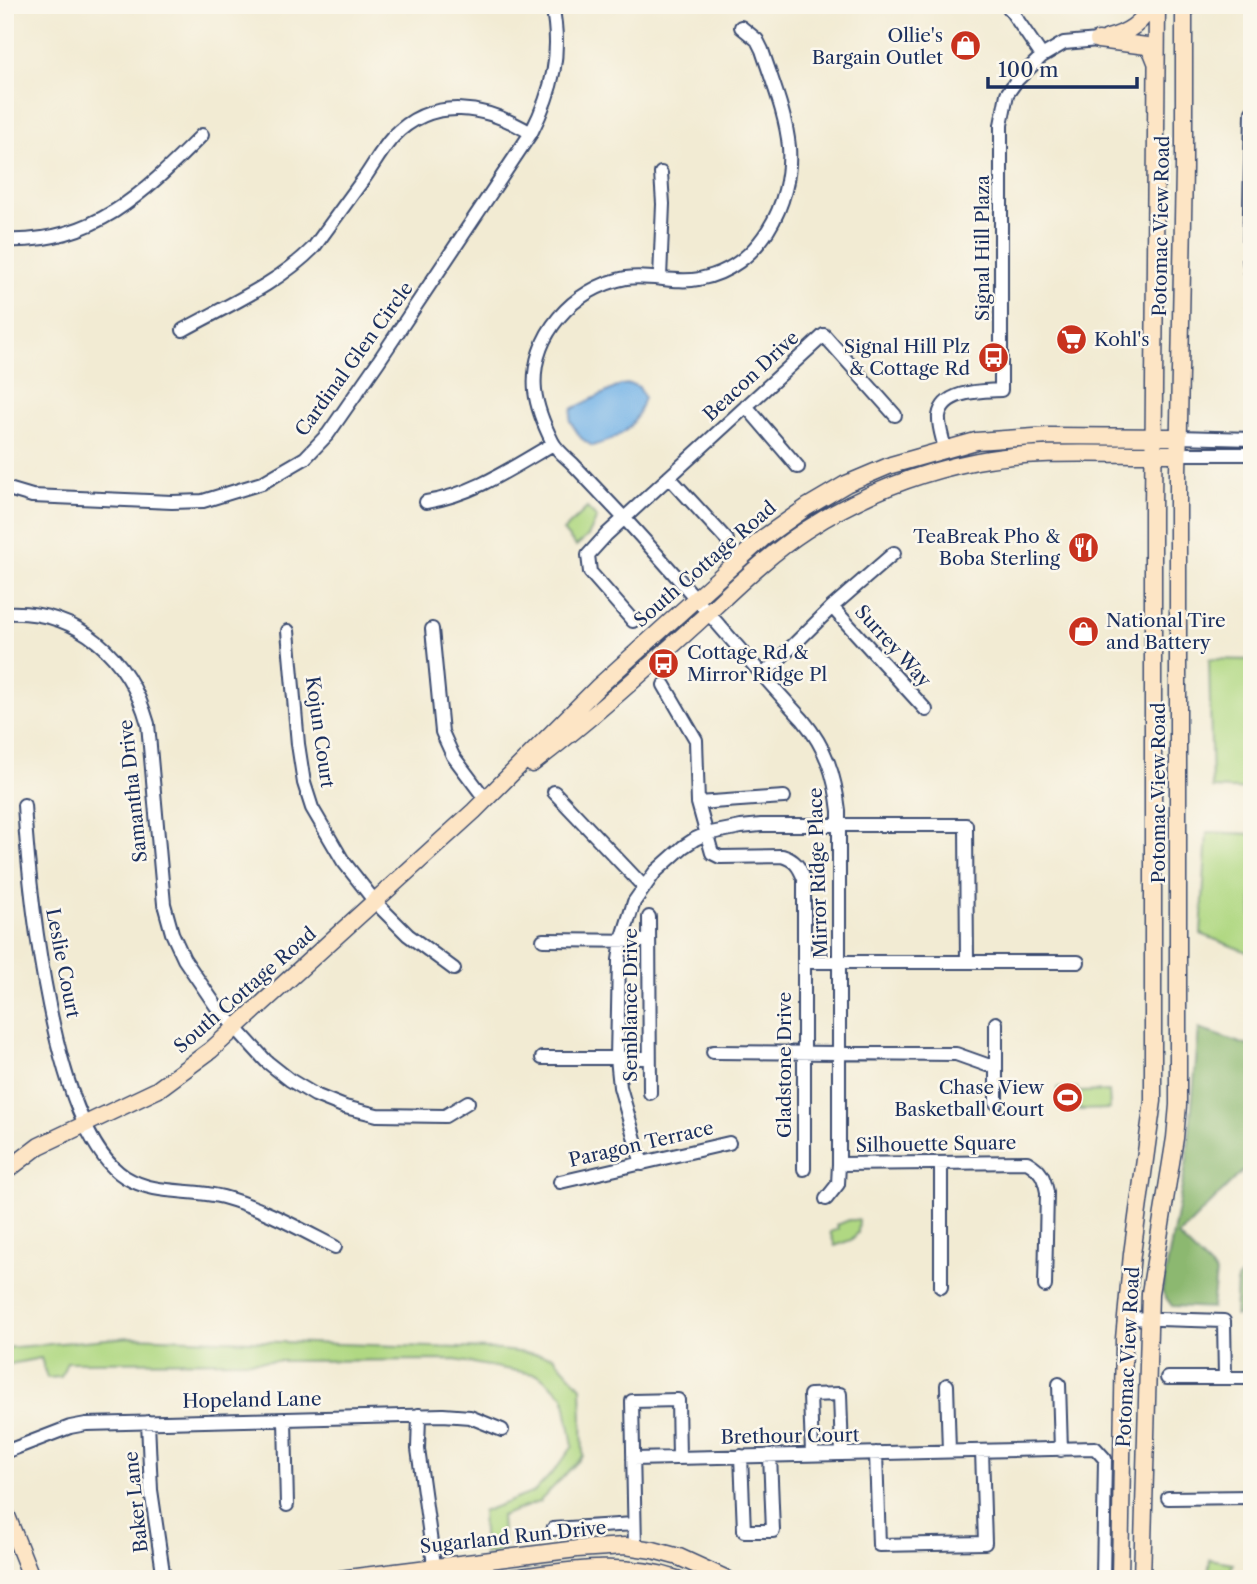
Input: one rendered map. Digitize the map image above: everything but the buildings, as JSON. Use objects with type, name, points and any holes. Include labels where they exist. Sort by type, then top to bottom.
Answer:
[{"type":"main road","points":[[1098,40],[1132,28],[1151,5]]},
{"type":"main road","name":"Potomac View Road","points":[[1120,1579],[1126,1318],[1136,1219],[1153,1101],[1157,5]]},
{"type":"main road","name":"Potomac View Road","points":[[1142,1579],[1148,1318],[1154,1258],[1175,1138],[1178,1105],[1178,437],[1184,168],[1184,5]]},
{"type":"main road","points":[[1098,40],[1147,46],[1156,63]]},
{"type":"main road","name":"South Cottage Road","points":[[5,1171],[39,1146],[157,1090],[236,1029],[486,800],[599,685],[763,538],[807,507],[867,475],[945,449],[1007,438],[1178,437]]},
{"type":"main road","name":"South Cottage Road","points":[[486,800],[577,730],[765,561],[805,531],[852,503],[910,479],[949,467],[1008,457],[1178,454]]},
{"type":"main road","points":[[6,1517],[32,1579]]},
{"type":"main road","name":"Sugarland Run Drive","points":[[340,1579],[435,1573],[577,1549],[635,1547],[679,1557],[727,1579]]},
{"type":"main road","name":"Sugarland Run Drive","points":[[504,1579],[606,1568],[637,1569],[677,1579]]},
{"type":"street","name":"Cardinal Glen Circle","points":[[5,488],[32,496],[203,501],[262,483],[305,458],[328,434],[371,373],[531,133],[553,80],[556,39],[552,5]]},
{"type":"street","points":[[1007,5],[1042,56]]},
{"type":"street","name":"Mirror Ridge Place","points":[[741,27],[757,40],[762,50],[786,129],[789,163],[780,208],[758,246],[723,272],[683,281],[628,278],[593,287],[567,308],[549,332],[538,355],[535,390],[538,409],[553,444],[625,519],[810,729],[824,750],[836,782],[839,825],[839,1164],[838,1184],[825,1199]]},
{"type":"street","name":"Signal Hill Plaza","points":[[945,449],[939,419],[946,404],[966,393],[1001,390],[1002,114],[1007,94],[1042,56],[1064,43],[1098,40]]},
{"type":"street","points":[[183,330],[270,282],[303,258],[393,137],[421,117],[449,108],[479,110],[511,120],[531,133]]},
{"type":"street","points":[[1252,112],[1249,259],[1252,282]]},
{"type":"street","points":[[5,240],[27,241],[100,221],[132,201],[202,135]]},
{"type":"street","points":[[660,278],[663,204],[661,173]]},
{"type":"street","name":"Beacon Drive","points":[[633,621],[590,572],[589,555],[669,477],[824,335],[895,415]]},
{"type":"street","points":[[746,406],[798,467]]},
{"type":"street","name":"South Cottage Road","points":[[1178,437],[1252,439]]},
{"type":"street","points":[[426,502],[460,494],[553,444]]},
{"type":"street","name":"South Cottage Road","points":[[1178,454],[1252,454]]},
{"type":"street","points":[[669,477],[727,540]]},
{"type":"street","points":[[762,676],[832,607],[894,553]]},
{"type":"street","name":"Surrey Way","points":[[832,607],[926,710]]},
{"type":"street","name":"Samantha Drive","points":[[5,612],[46,617],[76,628],[96,640],[130,676],[148,724],[162,890],[170,926],[184,959],[198,981],[236,1029],[266,1061],[315,1095],[345,1107],[377,1115],[445,1116],[468,1102]]},
{"type":"street","points":[[432,629],[442,732],[453,756],[486,800]]},
{"type":"street","name":"Kojun Court","points":[[288,631],[298,744],[304,783],[312,808],[361,886],[408,935],[454,969]]},
{"type":"street","points":[[664,685],[696,740],[698,803],[706,834]]},
{"type":"street","points":[[554,792],[606,850],[643,886]]},
{"type":"street","points":[[698,803],[784,797]]},
{"type":"street","name":"Leslie Court","points":[[24,805],[28,872],[40,952],[65,1071],[83,1124],[106,1159],[135,1182],[169,1192],[221,1197],[247,1205],[335,1247]]},
{"type":"street","points":[[642,1164],[620,1087],[617,1058],[619,960],[622,940],[634,902],[643,886],[683,847],[706,834],[761,825],[966,825],[967,962]]},
{"type":"street","name":"Gladstone Drive","points":[[706,834],[712,853],[720,858],[782,856],[792,859],[800,867],[804,879],[804,1168]]},
{"type":"street","name":"Semblance Drive","points":[[649,917],[650,1093]]},
{"type":"street","points":[[543,940],[649,941]]},
{"type":"street","points":[[804,962],[1078,962]]},
{"type":"street","points":[[996,1023],[996,1103]]},
{"type":"street","points":[[713,1052],[956,1054],[987,1065],[996,1064]]},
{"type":"street","points":[[542,1058],[649,1058]]},
{"type":"street","name":"Paragon Terrace","points":[[561,1182],[729,1143]]},
{"type":"street","name":"Silhouette Square","points":[[839,1164],[1027,1162],[1038,1168],[1044,1178],[1047,1192],[1045,1286]]},
{"type":"street","points":[[941,1164],[941,1287]]},
{"type":"street","points":[[1126,1318],[1224,1321],[1225,1377]]},
{"type":"street","points":[[1167,1378],[1252,1378]]},
{"type":"street","points":[[1059,1384],[1061,1450]]},
{"type":"street","points":[[947,1385],[949,1451]]},
{"type":"street","points":[[812,1453],[810,1395],[840,1394],[842,1454]]},
{"type":"street","points":[[635,1547],[632,1401],[678,1400],[679,1458]]},
{"type":"street","points":[[419,1415],[418,1450],[435,1573]]},
{"type":"street","name":"Hopeland Lane","points":[[5,1452],[70,1427],[86,1424],[419,1415],[470,1417],[502,1430]]},
{"type":"street","points":[[285,1420],[288,1505]]},
{"type":"street","name":"Baker Lane","points":[[148,1422],[151,1490],[164,1579]]},
{"type":"street","name":"Brethour Court","points":[[633,1459],[1095,1448],[1105,1460],[1103,1579]]},
{"type":"street","points":[[876,1453],[879,1545],[985,1542],[982,1451]]},
{"type":"street","points":[[741,1457],[744,1531],[773,1531],[771,1455]]},
{"type":"street","points":[[1168,1498],[1252,1497]]},
{"type":"street","points":[[553,1529],[634,1524]]},
{"type":"green space","points":[[587,508],[597,518],[588,536],[576,546],[563,531]]},
{"type":"green space","points":[[1209,659],[1252,660],[1252,790],[1212,788]]},
{"type":"green space","points":[[1207,832],[1252,834],[1252,954],[1201,934]]},
{"type":"green space","points":[[1199,1029],[1252,1047],[1252,1162],[1178,1236],[1216,1273],[1212,1308],[1172,1306],[1162,1292],[1187,1160]]},
{"type":"green space","points":[[1057,1088],[1077,1088],[1078,1092],[1109,1091],[1110,1109],[1079,1110],[1078,1095],[1077,1107],[1058,1108]]},
{"type":"green space","points":[[849,1220],[859,1220],[858,1233],[851,1240],[835,1246],[830,1232],[838,1229],[837,1225]]},
{"type":"green space","points":[[1252,1264],[1252,1315],[1235,1316],[1237,1280]]},
{"type":"green space","points":[[130,1337],[491,1349],[553,1356],[581,1387],[583,1456],[539,1502],[501,1516],[503,1551],[484,1555],[482,1512],[534,1492],[573,1446],[564,1396],[539,1375],[455,1360],[67,1362],[61,1377],[47,1378],[41,1358],[5,1365],[5,1348]]},
{"type":"green space","points":[[1210,1559],[1233,1563],[1228,1579],[1212,1579],[1212,1576],[1208,1575]]},
{"type":"water","points":[[621,385],[639,387],[644,397],[632,424],[620,435],[592,446],[581,438],[570,421],[572,409]]},
{"type":"place","name":"Ollie's Bargain Outlet","points":[[966,46]]},
{"type":"place","name":"Kohl's","points":[[1071,339]]},
{"type":"place","name":"Signal Hill Plz & Cottage Rd","points":[[993,357]]},
{"type":"place","name":"TeaBreak Pho & Boba Sterling","points":[[1083,547]]},
{"type":"place","name":"National Tire and Battery","points":[[1083,631]]},
{"type":"place","name":"Cottage Rd & Mirror Ridge Pl","points":[[664,663]]},
{"type":"place","name":"Chase View Basketball Court","points":[[1067,1098]]}]
